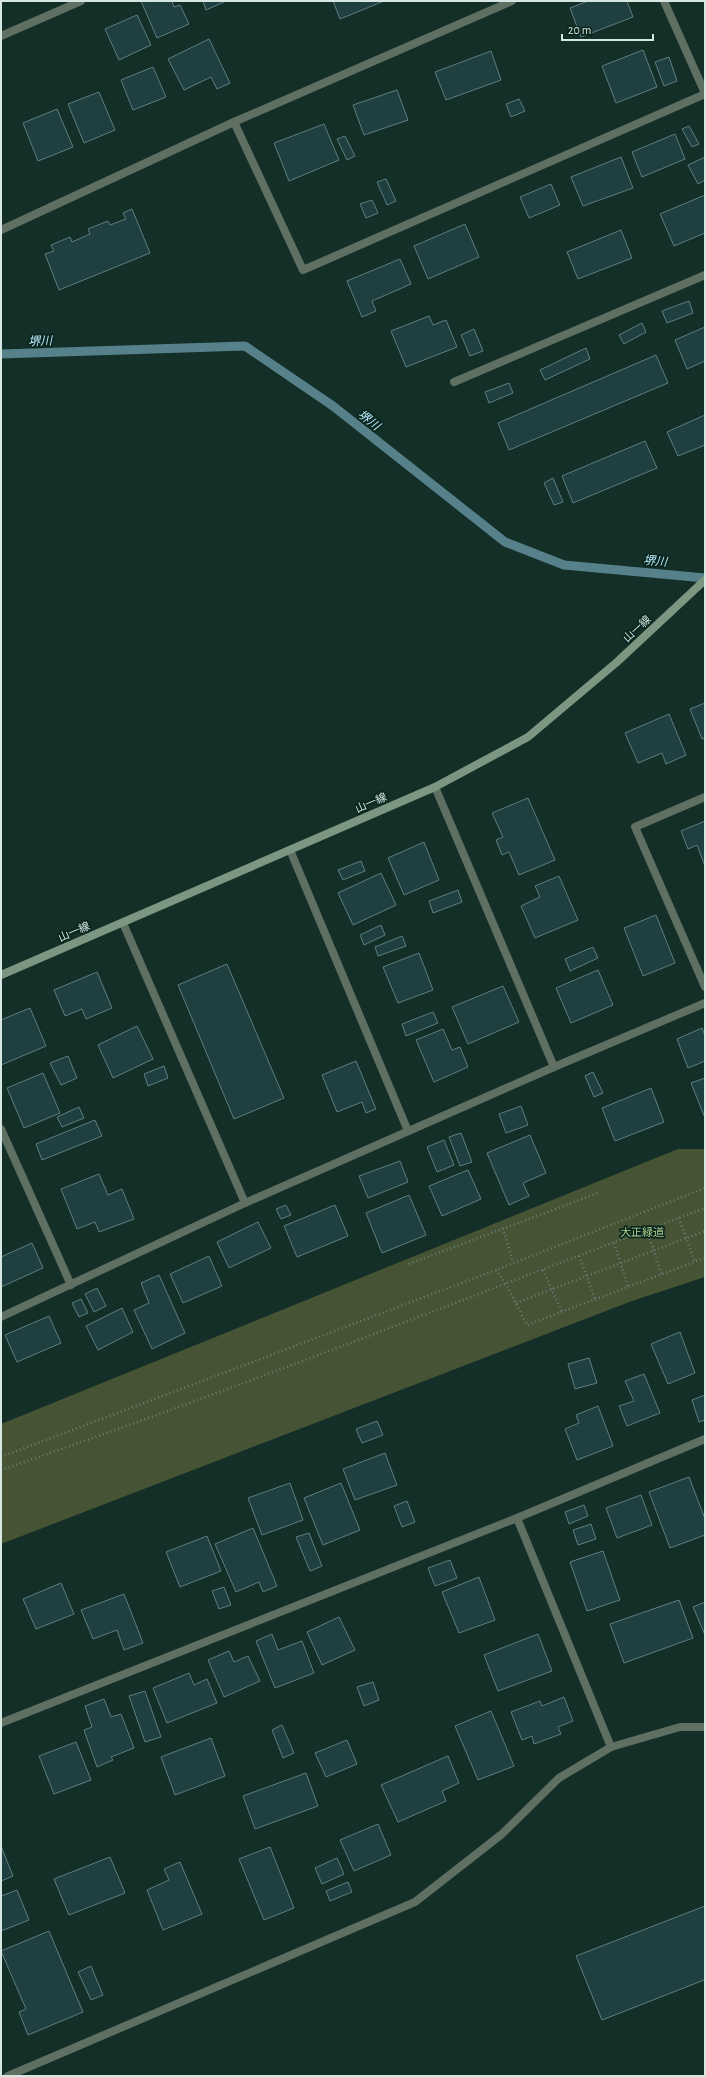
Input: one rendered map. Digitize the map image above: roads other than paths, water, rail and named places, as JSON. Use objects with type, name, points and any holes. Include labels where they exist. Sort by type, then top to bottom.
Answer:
[{"type":"street","points":[[1,36],[81,1]]},
{"type":"street","points":[[1,230],[234,122],[512,1]]},
{"type":"street","points":[[234,122],[303,270],[705,94],[664,1]]},
{"type":"street","points":[[454,382],[705,275]]},
{"type":"street","name":"山一線","points":[[1,975],[435,787],[528,737],[617,662],[705,580]]},
{"type":"street","points":[[435,787],[554,1067]]},
{"type":"street","points":[[705,797],[635,827],[705,987]]},
{"type":"street","points":[[290,850],[408,1131]]},
{"type":"street","points":[[123,923],[244,1203]]},
{"type":"street","points":[[1,1317],[244,1203],[554,1067],[705,1003]]},
{"type":"street","points":[[1,1129],[71,1285]]},
{"type":"street","points":[[1,1723],[517,1518],[705,1439]]},
{"type":"street","points":[[517,1518],[611,1747]]},
{"type":"street","points":[[8,2076],[415,1902],[502,1834],[559,1778],[611,1747],[680,1727],[705,1727]]},
{"type":"waterway","name":"堺川","points":[[1,354],[245,346],[333,406],[505,542],[564,565],[705,578]]},
{"type":"park label","name":"大正緑道","points":[[642,1232]]}]
